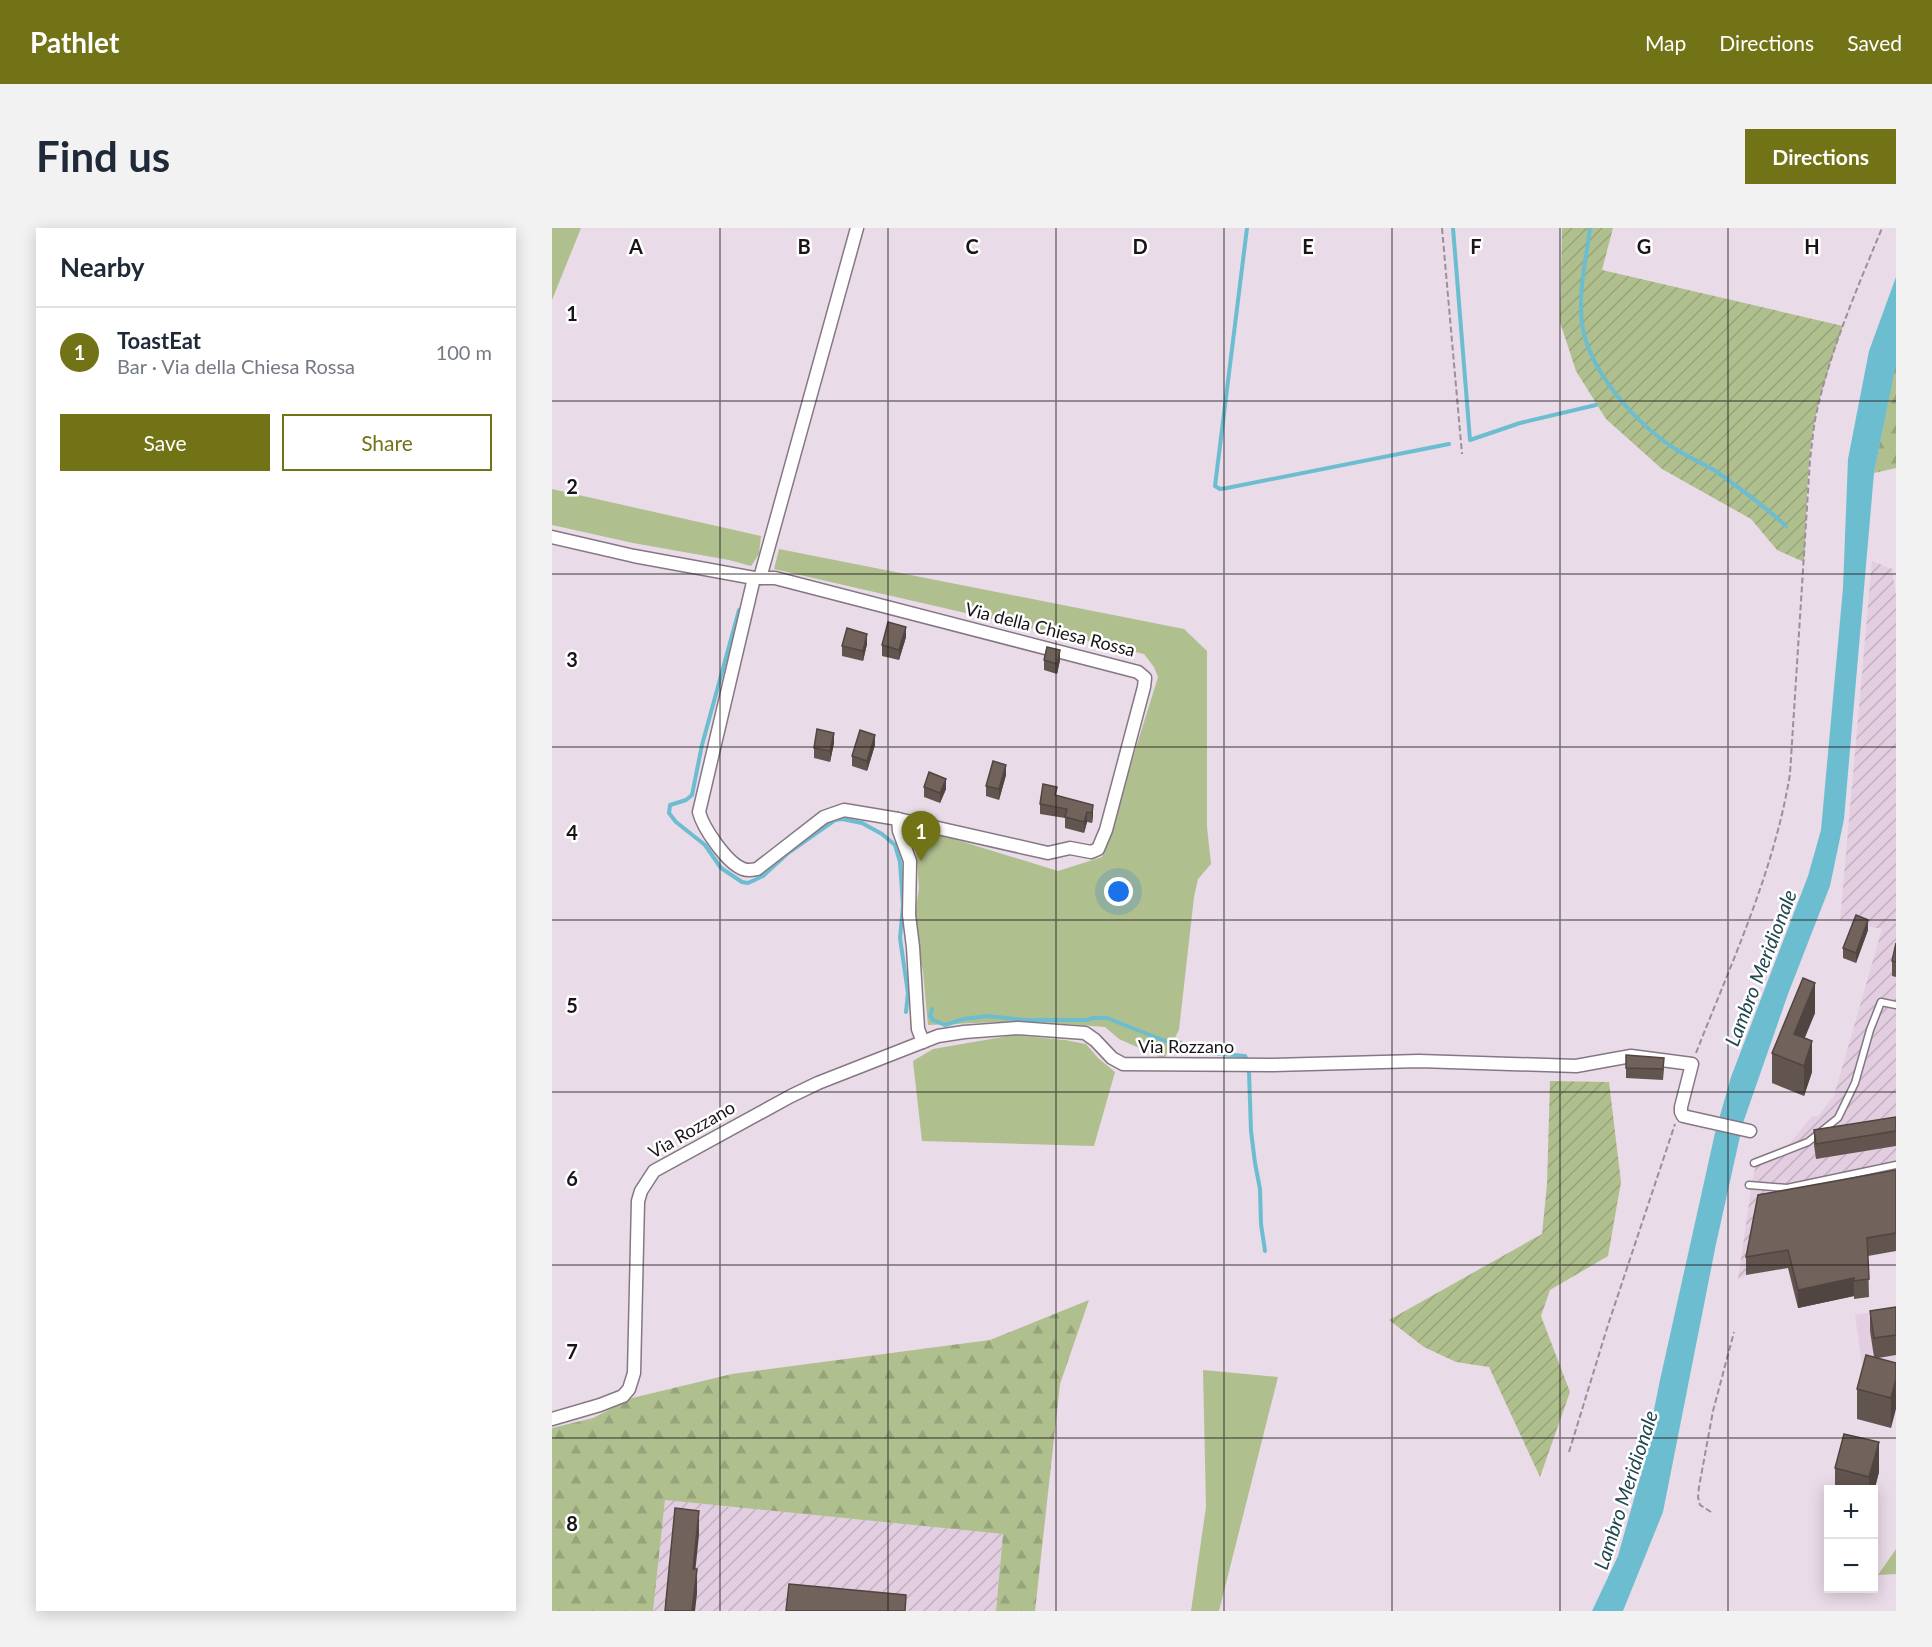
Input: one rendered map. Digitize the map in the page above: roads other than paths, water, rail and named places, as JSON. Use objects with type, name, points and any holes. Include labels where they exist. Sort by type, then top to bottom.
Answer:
[{"type":"street","name":"Via della Chiesa Rossa","points":[[552,537],[757,578],[775,578],[1137,671],[1145,678],[1144,687],[1106,830],[1096,851],[1070,848],[1048,853],[897,819],[844,810],[831,813],[763,865],[751,871],[741,869],[729,860],[702,821],[700,806],[757,578],[856,228]]},
{"type":"street","points":[[897,819],[910,861],[909,915],[918,1029],[923,1042]]},
{"type":"street","name":"Via Rozzano","points":[[552,1419],[618,1399],[631,1385],[634,1362],[638,1202],[641,1191],[654,1171],[818,1083],[938,1036],[1018,1028],[1085,1033],[1112,1058],[1123,1064],[1273,1065],[1419,1061],[1576,1066],[1630,1056],[1692,1064],[1681,1112],[1688,1117],[1750,1131]]},
{"type":"lane","points":[[1754,1163],[1808,1142],[1838,1118],[1855,1083],[1870,1030],[1881,1002],[1896,1005]]},
{"type":"lane","points":[[1749,1185],[1787,1188],[1896,1165]]},
{"type":"water","points":[[1896,277],[1896,364],[1874,473],[1844,819],[1830,886],[1788,994],[1743,1123],[1716,1244],[1663,1512],[1623,1611],[1592,1611],[1618,1556],[1641,1474],[1715,1133],[1731,1077],[1808,876],[1821,830],[1843,588],[1848,459],[1869,351]]},
{"type":"waterway","points":[[1247,228],[1215,486],[1220,489],[1227,488],[1449,444]]},
{"type":"waterway","points":[[1453,228],[1470,440],[1520,423],[1596,405]]},
{"type":"waterway","points":[[1590,228],[1582,288],[1582,324],[1586,342],[1605,378],[1617,396],[1646,427],[1682,453],[1717,472],[1786,526]]},
{"type":"waterway","points":[[739,610],[702,745],[692,795],[686,800],[670,805],[669,813],[676,822],[705,845],[721,868],[742,882],[748,883],[763,876],[788,853],[835,820],[862,823],[882,834],[895,845],[900,862],[903,906],[900,938],[908,993],[906,1012]]},
{"type":"waterway","points":[[932,1009],[930,1016],[933,1020],[945,1025],[964,1019],[987,1016],[1025,1020],[1107,1018],[1165,1041],[1178,1042],[1209,1053],[1245,1056],[1247,1060]]},
{"type":"waterway","points":[[1249,1072],[1251,1131],[1260,1189],[1261,1224],[1265,1251]]},
{"type":"place","name":"ToastEat","points":[[921,861]]},
{"type":"water label","name":"Lambro Meridionale","points":[[1761,968]]},
{"type":"water label","name":"Lambro Meridionale","points":[[1626,1490]]}]
